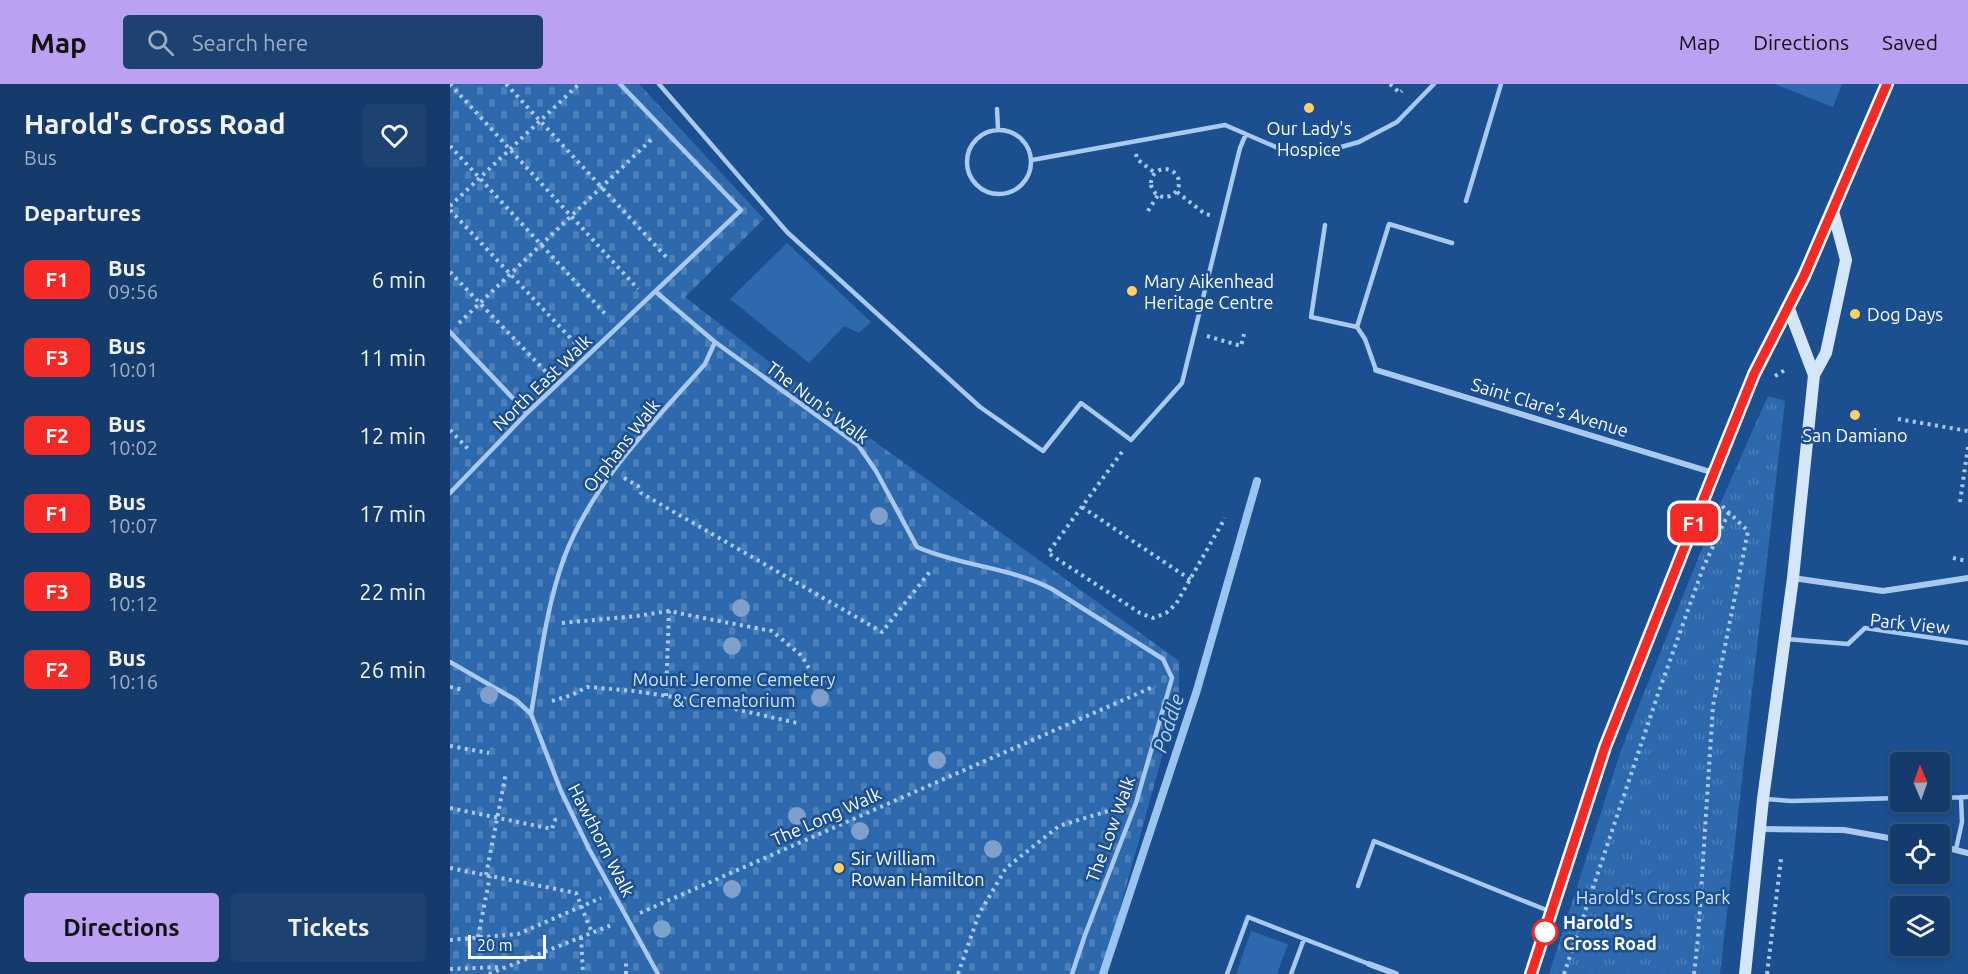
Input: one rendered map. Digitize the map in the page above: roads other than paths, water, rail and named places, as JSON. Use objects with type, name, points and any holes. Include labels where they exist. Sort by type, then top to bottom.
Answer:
[{"type":"main road","points":[[1531,974],[1605,747],[1714,473],[1754,374],[1789,309],[1887,84]]},
{"type":"main road","points":[[1745,974],[1763,799],[1793,578],[1814,375],[1826,353],[1846,260],[1833,211]]},
{"type":"main road","points":[[1789,309],[1814,375]]},
{"type":"street","name":"Saint Clare's Avenue","points":[[1376,369],[1714,473]]},
{"type":"street","points":[[1793,578],[1883,591],[1968,578]]},
{"type":"street","points":[[1760,829],[1844,830],[1890,838]]},
{"type":"street","points":[[1950,848],[1968,853]]},
{"type":"street","points":[[1369,964],[1396,974]]},
{"type":"lane","name":"North East Walk","points":[[450,493],[527,413],[741,210],[620,84]]},
{"type":"lane","points":[[659,84],[787,232],[980,407],[1043,451],[1081,403],[1131,440],[1182,383],[1240,148],[1246,134]]},
{"type":"lane","points":[[1032,160],[1225,125],[1285,151],[1302,153],[1326,151],[1359,142],[1397,122],[1434,84]]},
{"type":"lane","points":[[1466,201],[1501,84]]},
{"type":"lane","points":[[997,109],[998,129]]},
{"type":"lane","points":[[998,129],[1009,130],[1020,136],[1028,145],[1032,160],[1030,173],[1020,187],[1010,193],[991,193],[981,189],[973,181],[968,170],[967,155],[971,145],[980,135],[998,129]]},
{"type":"lane","points":[[1357,327],[1389,224],[1452,243]]},
{"type":"lane","points":[[1325,225],[1311,317],[1357,327],[1365,339],[1376,369]]},
{"type":"lane","name":"The Nun's Walk","points":[[656,292],[715,342],[858,445],[876,471],[917,547],[1033,579],[1163,659],[1172,678]]},
{"type":"lane","points":[[450,332],[527,413]]},
{"type":"lane","name":"Orphans Walk","points":[[531,714],[546,624],[564,558],[583,519],[614,471],[705,363],[715,342]]},
{"type":"lane","name":"Park View","points":[[1784,639],[1848,644],[1864,628],[1968,643]]},
{"type":"lane","points":[[450,662],[516,700],[531,714]]},
{"type":"lane","name":"The Low Walk","points":[[1072,974],[1136,803],[1172,678]]},
{"type":"lane","name":"Hawthorn Walk","points":[[531,714],[572,815],[658,974]]},
{"type":"lane","points":[[1956,849],[1962,822],[1961,797]]},
{"type":"lane","points":[[1950,798],[1968,797]]},
{"type":"lane","points":[[1763,799],[1792,801],[1890,798]]},
{"type":"lane","points":[[1358,886],[1374,841],[1552,912]]},
{"type":"lane","points":[[1227,974],[1248,917],[1369,964]]},
{"type":"lane","points":[[1291,974],[1304,939]]},
{"type":"waterway","name":"Poddle","points":[[1103,974],[1197,690],[1257,481]]},
{"type":"place","name":"Our Lady's Hospice","points":[[1309,108]]},
{"type":"place","name":"Mary Aikenhead Heritage Centre","points":[[1132,291]]},
{"type":"place","name":"Dog Days","points":[[1855,314]]},
{"type":"place","name":"San Damiano","points":[[1855,415]]},
{"type":"place","name":"Sir William Rowan Hamilton","points":[[839,868]]},
{"type":"place","name":"Harold's Cross Road","points":[[1545,932]]},
{"type":"park label","name":"Mount Jerome Cemetery & Crematorium","points":[[734,689]]},
{"type":"park label","name":"Harold's Cross Park","points":[[1653,897]]}]
